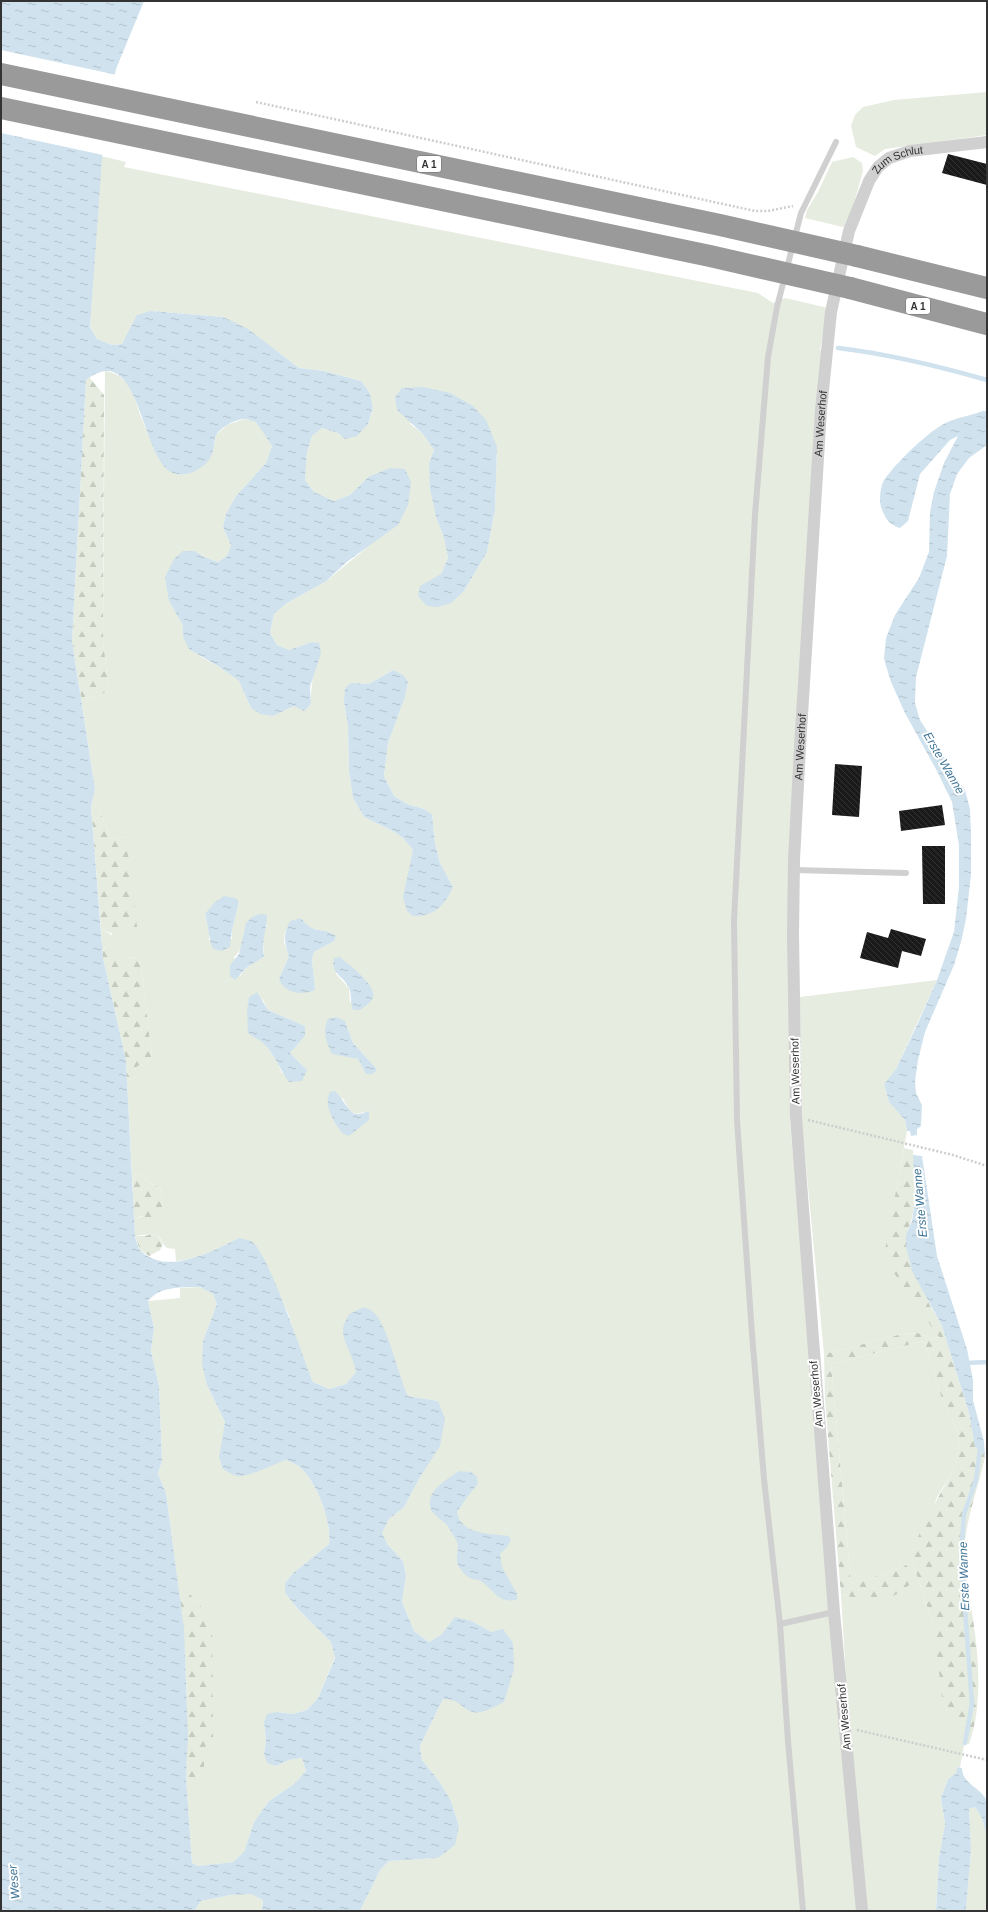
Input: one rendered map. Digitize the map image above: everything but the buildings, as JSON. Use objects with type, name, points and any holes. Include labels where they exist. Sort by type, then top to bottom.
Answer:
[{"type":"highway","name":"A 1","points":[[1,74],[720,225],[857,256],[987,288]]},
{"type":"highway","name":"A 1","points":[[1,108],[703,255],[850,288],[987,324]]},
{"type":"street","name":"Zum Schlut","points":[[849,231],[869,181],[878,166],[889,158],[910,151],[987,142]]},
{"type":"street","name":"Am Weserhof","points":[[849,231],[832,312],[821,410],[800,747],[794,870],[793,935],[796,1117],[834,1612],[862,1911]]},
{"type":"lane","points":[[803,1911],[788,1740],[780,1624],[764,1479],[737,1120],[734,921],[755,515],[767,372],[777,307],[801,213],[836,142]]},
{"type":"lane","points":[[794,870],[906,873]]},
{"type":"lane","points":[[780,1624],[834,1612]]},
{"type":"path","points":[[256,102],[755,211],[768,211],[806,201]]},
{"type":"path","points":[[796,1117],[953,1155],[987,1166]]},
{"type":"path","points":[[845,1727],[987,1760]]},
{"type":"green space","points":[[987,92],[987,135],[885,149],[875,156],[856,147],[851,126],[855,115],[863,107],[894,100]]},
{"type":"green space","points":[[101,156],[126,162],[124,167],[758,293],[773,303],[785,298],[828,308],[820,350],[823,350],[790,1051],[790,1121],[857,1911],[360,1911],[380,1870],[389,1861],[438,1858],[459,1826],[451,1801],[439,1781],[422,1760],[420,1746],[443,1699],[454,1699],[491,1632],[472,1621],[442,1634],[429,1642],[414,1631],[402,1602],[406,1575],[403,1561],[388,1545],[382,1533],[389,1519],[404,1507],[420,1477],[438,1401],[408,1396],[401,1382],[346,1344],[355,1360],[356,1372],[346,1384],[329,1389],[313,1382],[300,1352],[289,1316],[263,1257],[239,1238],[217,1249],[193,1258],[176,1261],[175,1249],[167,1248],[157,1235],[150,1234],[135,1236],[134,1219],[164,1210],[160,1188],[148,1182],[141,1175],[132,1174],[127,1081],[135,1078],[137,1074],[137,1066],[145,1065],[152,1057],[140,957],[125,958],[109,945],[102,950],[101,929],[112,935],[126,837],[111,839],[98,807],[91,807],[95,789],[81,698],[97,697],[109,690],[103,641],[105,371],[114,373],[121,377],[130,388],[146,429],[162,463],[213,452],[216,435],[227,425],[244,419],[256,421],[272,446],[266,463],[236,496],[226,514],[223,527],[231,546],[227,556],[218,562],[204,557],[195,551],[169,601],[183,626],[183,637],[201,657],[221,668],[239,681],[251,708],[273,716],[294,706],[311,705],[312,682],[319,644],[312,642],[289,650],[277,645],[270,633],[274,614],[287,603],[325,582],[370,545],[368,477],[350,495],[334,501],[314,492],[305,480],[307,452],[312,436],[322,428],[338,433],[345,439],[368,424],[373,409],[370,393],[361,381],[324,371],[299,368],[277,351],[223,317],[151,311],[129,332],[122,344],[112,345],[97,339],[90,326]],"holes":[[[409,423],[497,447],[495,510],[487,552],[464,591],[441,574],[448,558],[444,538],[436,517],[429,463],[434,450],[423,434]],[[393,670],[408,682],[405,697],[388,743],[384,776],[394,796],[407,804],[424,809],[432,814],[435,843],[440,863],[453,887],[409,873],[413,850],[403,838],[393,831],[364,817],[353,798],[349,772],[348,726],[344,702],[351,683],[369,684]],[[239,902],[232,930],[232,939],[209,940],[209,926],[205,914]],[[267,924],[263,938],[264,957],[246,968],[240,976],[234,957],[237,955],[243,941],[244,930]],[[307,927],[331,933],[334,941],[314,952],[312,959],[315,990],[279,979],[289,956],[284,942],[285,931]],[[340,958],[368,983],[350,1003],[349,988],[336,974]],[[262,998],[268,1010],[305,1026],[305,1036],[290,1053],[307,1070],[282,1073],[276,1060],[264,1043]],[[345,1021],[353,1043],[376,1068],[366,1074],[358,1059],[332,1053]],[[342,1097],[350,1111],[356,1114],[369,1111],[342,1133]]]},
{"type":"green space","points":[[853,157],[862,163],[863,171],[847,228],[805,218],[807,210],[818,192],[832,162]]},
{"type":"green space","points":[[89,377],[104,395],[103,641],[109,690],[97,697],[81,698],[72,641],[86,380]]},
{"type":"green space","points":[[91,807],[98,807],[111,839],[126,837],[137,927],[119,933],[111,933],[101,929]]},
{"type":"green space","points":[[109,945],[125,958],[140,957],[152,1057],[145,1065],[137,1066],[137,1074],[135,1078],[127,1081],[126,1061],[103,958],[102,950]]},
{"type":"green space","points":[[937,980],[896,1069],[884,1084],[889,1102],[905,1120],[907,1131],[896,1191],[939,1337],[932,1339],[918,1333],[902,1334],[824,1354],[802,1123],[800,997]]},
{"type":"green space","points":[[904,1148],[913,1150],[915,1183],[913,1214],[906,1235],[921,1290],[942,1326],[969,1413],[975,1446],[980,1448],[985,1457],[969,1517],[964,1554],[976,1640],[978,1675],[977,1711],[969,1744],[965,1743],[968,1725],[954,1724],[944,1715],[934,1628],[912,1560],[914,1547],[923,1525],[951,1474],[959,1453],[958,1432],[942,1399],[924,1341],[831,1364],[851,1583],[872,1578],[906,1565],[912,1571],[914,1580],[905,1589],[888,1598],[880,1600],[841,1595],[825,1400],[824,1354],[902,1334],[918,1333],[932,1339],[939,1337],[894,1273],[885,1250]]},
{"type":"green space","points":[[132,1174],[141,1175],[148,1182],[160,1188],[164,1210],[162,1217],[149,1219],[142,1216],[134,1219]]},
{"type":"green space","points":[[151,1234],[157,1235],[163,1244],[160,1250],[149,1256],[140,1250],[135,1236],[145,1236]]},
{"type":"green space","points":[[200,1287],[213,1294],[217,1304],[203,1341],[207,1385],[225,1422],[223,1439],[267,1466],[286,1460],[297,1465],[304,1471],[310,1480],[321,1501],[328,1524],[329,1544],[292,1574],[285,1583],[285,1593],[298,1609],[331,1642],[335,1657],[318,1698],[307,1710],[293,1714],[277,1712],[264,1722],[266,1740],[264,1754],[276,1766],[289,1760],[302,1758],[306,1771],[294,1784],[269,1801],[254,1822],[244,1852],[233,1862],[198,1866],[192,1863],[186,1777],[197,1777],[204,1770],[212,1619],[189,1593],[179,1593],[166,1493],[158,1474],[162,1461],[159,1386],[151,1351],[154,1328],[148,1301],[180,1298],[180,1288]]},
{"type":"green space","points":[[924,1341],[942,1399],[958,1432],[959,1453],[951,1474],[937,1497],[912,1560],[934,1628],[954,1724],[968,1725],[960,1767],[957,1767],[956,1773],[948,1779],[941,1798],[945,1824],[939,1858],[936,1911],[867,1911],[850,1742],[841,1595],[847,1596],[906,1565],[872,1578],[851,1583],[831,1364]]},
{"type":"green space","points":[[179,1593],[189,1593],[212,1619],[213,1738],[204,1748],[204,1770],[197,1777],[186,1777],[186,1685],[184,1639]]},
{"type":"green space","points":[[975,1807],[982,1818],[987,1837],[987,1911],[966,1911],[971,1849],[969,1809]]},
{"type":"green space","points":[[251,1893],[263,1900],[262,1911],[194,1911],[201,1901]]},
{"type":"water","name":"Weser","points":[[1,1],[144,1],[116,69],[105,117],[90,327],[97,339],[112,345],[122,344],[137,315],[151,311],[223,317],[248,329],[299,368],[324,371],[361,381],[370,393],[373,408],[368,424],[357,436],[345,439],[338,433],[322,428],[312,436],[307,452],[305,480],[314,492],[334,501],[350,495],[368,477],[390,468],[405,469],[411,482],[408,505],[398,525],[348,561],[325,582],[287,603],[274,614],[270,633],[277,645],[289,650],[312,642],[319,643],[321,653],[310,687],[311,704],[304,711],[294,706],[273,716],[260,714],[251,708],[239,681],[221,668],[189,649],[183,637],[183,626],[169,601],[165,577],[174,559],[183,551],[195,551],[204,557],[218,562],[227,556],[231,546],[223,527],[226,514],[236,496],[266,463],[272,446],[256,422],[241,419],[228,424],[218,433],[215,438],[212,455],[203,466],[188,474],[173,473],[162,464],[153,447],[138,406],[129,387],[118,375],[104,371],[86,380],[72,641],[95,789],[91,807],[103,958],[126,1061],[135,1236],[140,1250],[151,1258],[163,1261],[190,1259],[203,1255],[239,1238],[251,1241],[258,1249],[266,1264],[285,1306],[313,1382],[329,1389],[346,1384],[356,1372],[343,1334],[343,1329],[349,1314],[364,1307],[371,1310],[378,1317],[388,1338],[408,1396],[438,1401],[445,1419],[440,1446],[420,1477],[404,1507],[389,1519],[382,1533],[388,1545],[403,1561],[406,1575],[402,1602],[414,1631],[429,1642],[442,1634],[455,1617],[472,1621],[491,1632],[503,1629],[513,1643],[514,1669],[504,1702],[491,1709],[482,1712],[472,1712],[459,1703],[448,1699],[443,1699],[420,1746],[422,1760],[439,1781],[451,1801],[459,1826],[455,1845],[438,1858],[389,1861],[380,1870],[360,1911],[262,1911],[263,1900],[251,1894],[231,1895],[201,1901],[194,1911],[1,1911]],"holes":[[[200,1287],[213,1294],[217,1304],[203,1341],[202,1364],[207,1385],[225,1422],[219,1457],[223,1469],[231,1474],[241,1476],[254,1473],[286,1460],[297,1465],[304,1471],[316,1490],[328,1524],[329,1544],[292,1574],[285,1583],[285,1593],[298,1609],[331,1642],[335,1658],[318,1698],[307,1710],[293,1714],[277,1712],[267,1714],[264,1722],[266,1740],[264,1754],[267,1763],[276,1766],[289,1760],[302,1758],[306,1771],[294,1784],[269,1801],[254,1822],[244,1852],[233,1862],[198,1866],[192,1863],[186,1777],[188,1735],[184,1629],[166,1493],[158,1474],[162,1461],[159,1386],[151,1351],[154,1328],[148,1301],[157,1293],[162,1291],[177,1288]]]},
{"type":"water","points":[[423,387],[450,393],[473,406],[486,420],[497,447],[495,510],[487,552],[464,591],[451,603],[438,607],[427,606],[418,596],[420,586],[441,574],[448,558],[444,538],[436,517],[430,488],[429,463],[434,450],[423,434],[397,410],[395,397],[402,388]]},
{"type":"water","points":[[987,411],[987,445],[969,458],[957,474],[950,494],[947,556],[916,677],[915,703],[920,720],[965,790],[970,809],[971,874],[966,919],[961,942],[954,965],[925,1032],[918,1060],[915,1081],[916,1093],[922,1105],[921,1126],[917,1129],[917,1135],[911,1136],[910,1131],[907,1131],[905,1120],[889,1102],[884,1084],[896,1069],[917,1025],[937,980],[954,932],[959,887],[959,845],[952,802],[937,771],[905,713],[891,682],[884,659],[886,638],[895,615],[919,578],[929,552],[930,512],[934,492],[944,463],[958,436],[950,440],[920,474],[908,521],[900,528],[890,523],[886,518],[881,507],[880,494],[884,480],[905,456],[924,438],[950,421]]},
{"type":"water","points":[[393,670],[403,675],[408,682],[405,697],[388,743],[384,776],[394,796],[407,804],[424,809],[432,814],[435,843],[440,863],[453,887],[438,909],[420,916],[413,916],[407,911],[403,897],[413,850],[403,838],[393,831],[364,817],[353,798],[349,772],[348,726],[344,702],[345,688],[351,683],[369,684]]},
{"type":"water","points":[[224,896],[235,898],[239,902],[232,930],[230,947],[222,951],[213,949],[205,914],[215,902]]},
{"type":"water","points":[[260,914],[267,915],[263,945],[264,957],[246,968],[235,980],[230,976],[230,965],[239,954],[246,923],[252,917]]},
{"type":"water","points":[[301,918],[309,927],[326,931],[336,936],[334,941],[314,952],[312,959],[315,990],[304,993],[289,990],[281,984],[279,979],[289,956],[285,938],[286,930],[290,921]]},
{"type":"water","points":[[340,957],[361,975],[373,992],[371,1001],[360,1010],[353,1010],[349,988],[334,968],[334,958]]},
{"type":"water","points":[[257,992],[268,1010],[305,1026],[305,1036],[290,1053],[307,1070],[302,1081],[289,1082],[268,1048],[248,1033],[247,1011],[249,997]]},
{"type":"water","points":[[336,1017],[345,1021],[353,1043],[376,1068],[376,1071],[372,1074],[366,1074],[358,1059],[332,1054],[327,1041],[325,1028],[328,1019]]},
{"type":"water","points":[[335,1091],[348,1108],[354,1113],[359,1114],[369,1111],[369,1120],[349,1136],[342,1133],[330,1114],[328,1098],[330,1092]]},
{"type":"water","points":[[913,1155],[922,1156],[937,1256],[967,1349],[973,1380],[973,1400],[984,1442],[985,1457],[980,1448],[975,1447],[969,1413],[942,1326],[912,1271],[906,1246],[906,1235],[912,1221],[915,1200]]},
{"type":"water","points":[[459,1471],[471,1472],[477,1477],[478,1484],[457,1512],[460,1520],[464,1525],[477,1532],[508,1536],[511,1539],[508,1546],[500,1554],[502,1567],[517,1594],[517,1600],[505,1600],[501,1598],[481,1581],[471,1579],[464,1573],[457,1563],[457,1542],[447,1525],[431,1510],[431,1496],[441,1484]]},
{"type":"water","points":[[957,1767],[962,1768],[965,1778],[981,1793],[987,1802],[987,1837],[982,1818],[975,1807],[969,1809],[971,1849],[966,1911],[936,1911],[939,1858],[945,1824],[941,1798],[948,1779],[956,1773]]},
{"type":"pier","points":[[1,50],[117,75],[107,117],[103,155],[1,133]]},
{"type":"waterway","points":[[838,348],[913,361],[987,380]]},
{"type":"waterway","name":"Erste Wanne","points":[[965,1363],[987,1362]]},
{"type":"waterway","name":"Erste Wanne","points":[[965,1743],[972,1703],[961,1555],[964,1514],[976,1480],[980,1448],[979,1443]]}]
